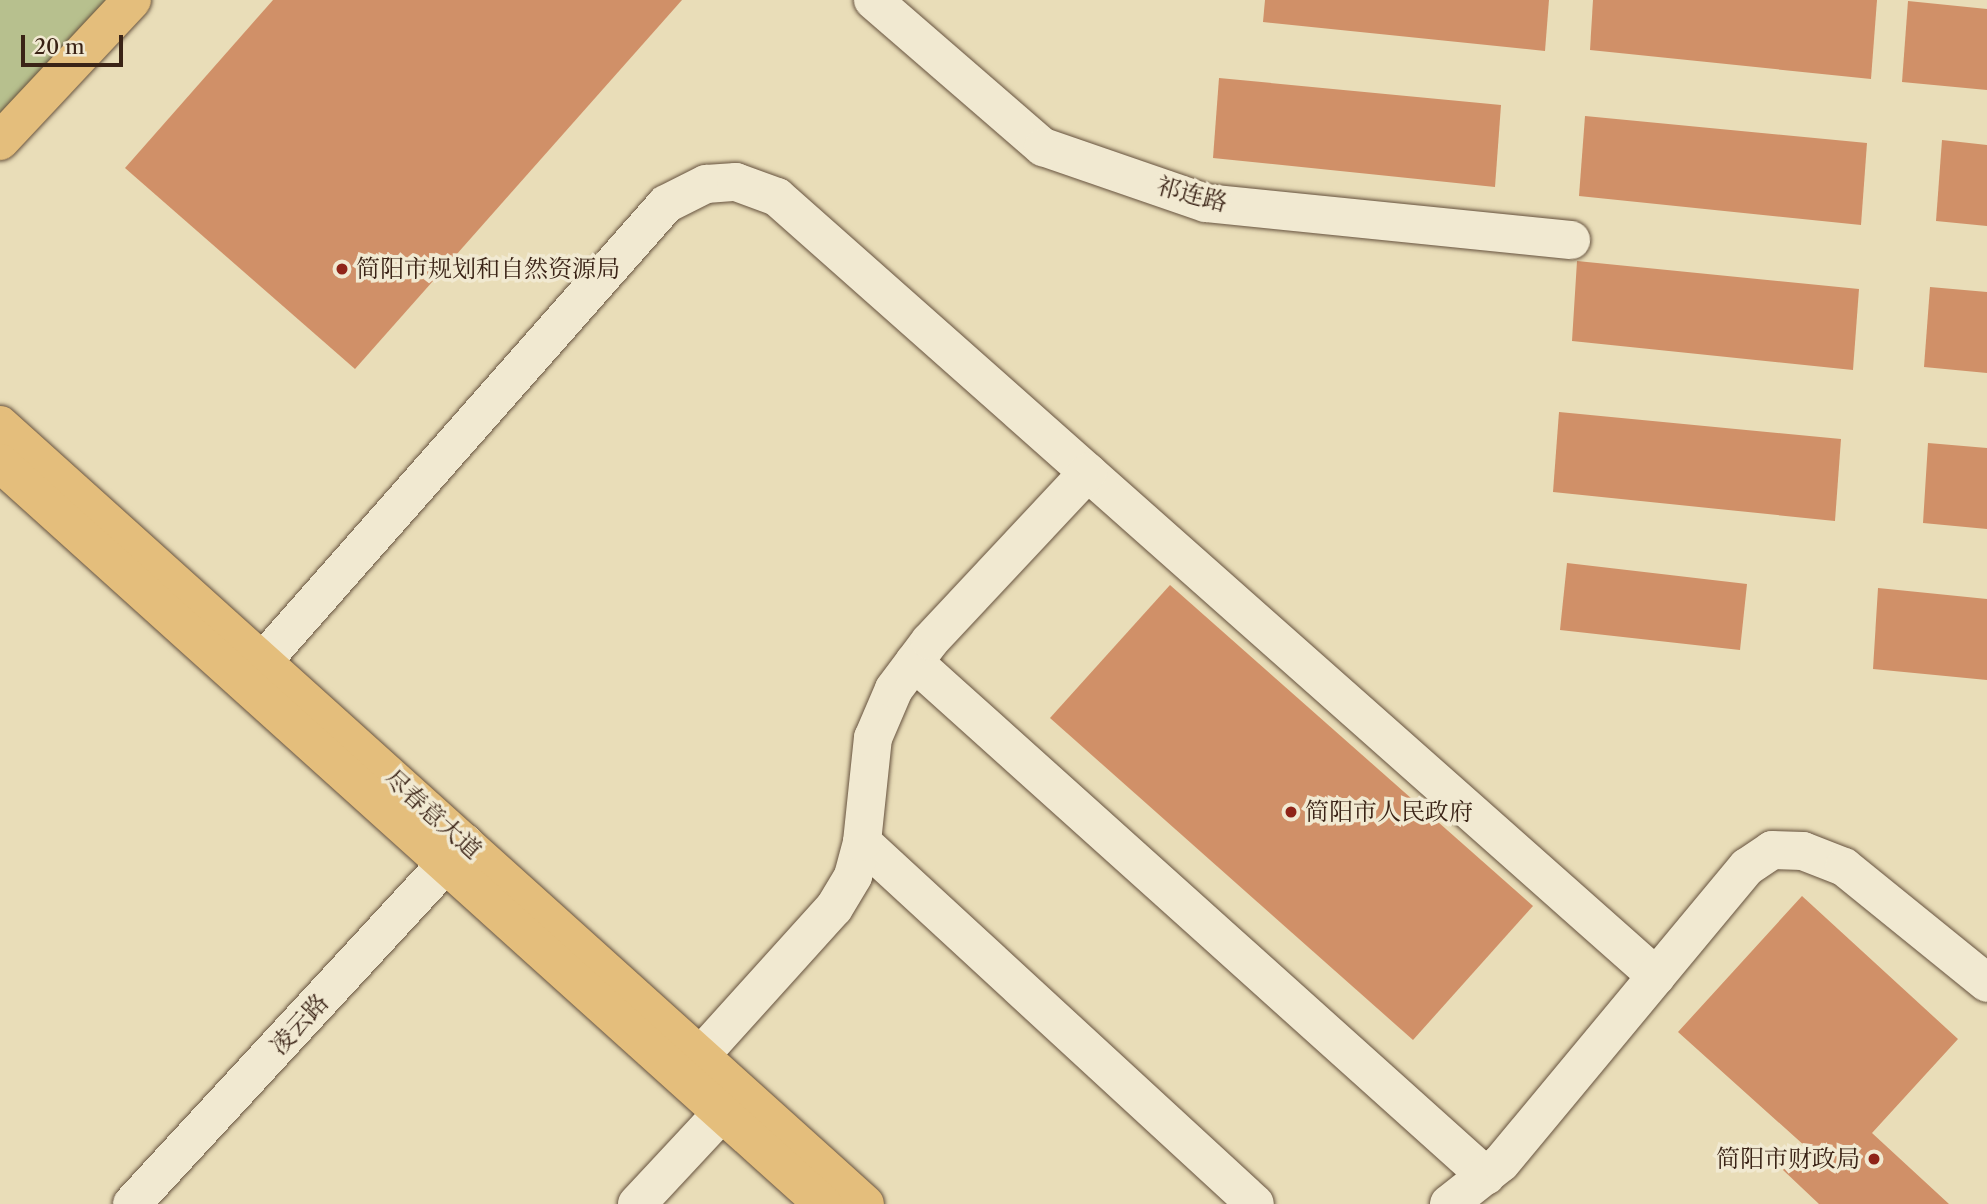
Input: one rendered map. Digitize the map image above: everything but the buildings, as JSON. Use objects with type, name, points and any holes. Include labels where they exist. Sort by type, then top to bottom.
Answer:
[{"type":"main road","points":[[0,141],[132,0]]},
{"type":"main road","name":"尽春意大道","points":[[0,425],[262,661],[455,854],[722,1113],[823,1204]]},
{"type":"main road","name":"尽春意大道","points":[[0,463],[455,854],[701,1055],[865,1204]]},
{"type":"street","name":"祁连路","points":[[873,0],[1043,147],[1143,182],[1206,203],[1571,240]]},
{"type":"street","points":[[262,661],[666,204],[706,184],[736,182],[777,197],[1656,976]]},
{"type":"street","points":[[701,1055],[834,908],[853,876],[862,842],[873,738],[894,689],[914,662],[1088,472]]},
{"type":"street","points":[[914,662],[1486,1176]]},
{"type":"street","points":[[862,842],[1255,1204]]},
{"type":"street","points":[[1449,1204],[1486,1176],[1747,867],[1772,850],[1803,851],[1844,867],[1987,984]]},
{"type":"street","name":"凌云路","points":[[132,1204],[455,854]]},
{"type":"street","points":[[637,1204],[722,1113]]},
{"type":"green space","points":[[0,0],[132,0],[0,141]]},
{"type":"place","name":"简阳市规划和自然资源局","points":[[342,269]]},
{"type":"place","name":"简阳市人民政府","points":[[1291,812]]},
{"type":"place","name":"简阳市财政局","points":[[1874,1159]]}]
